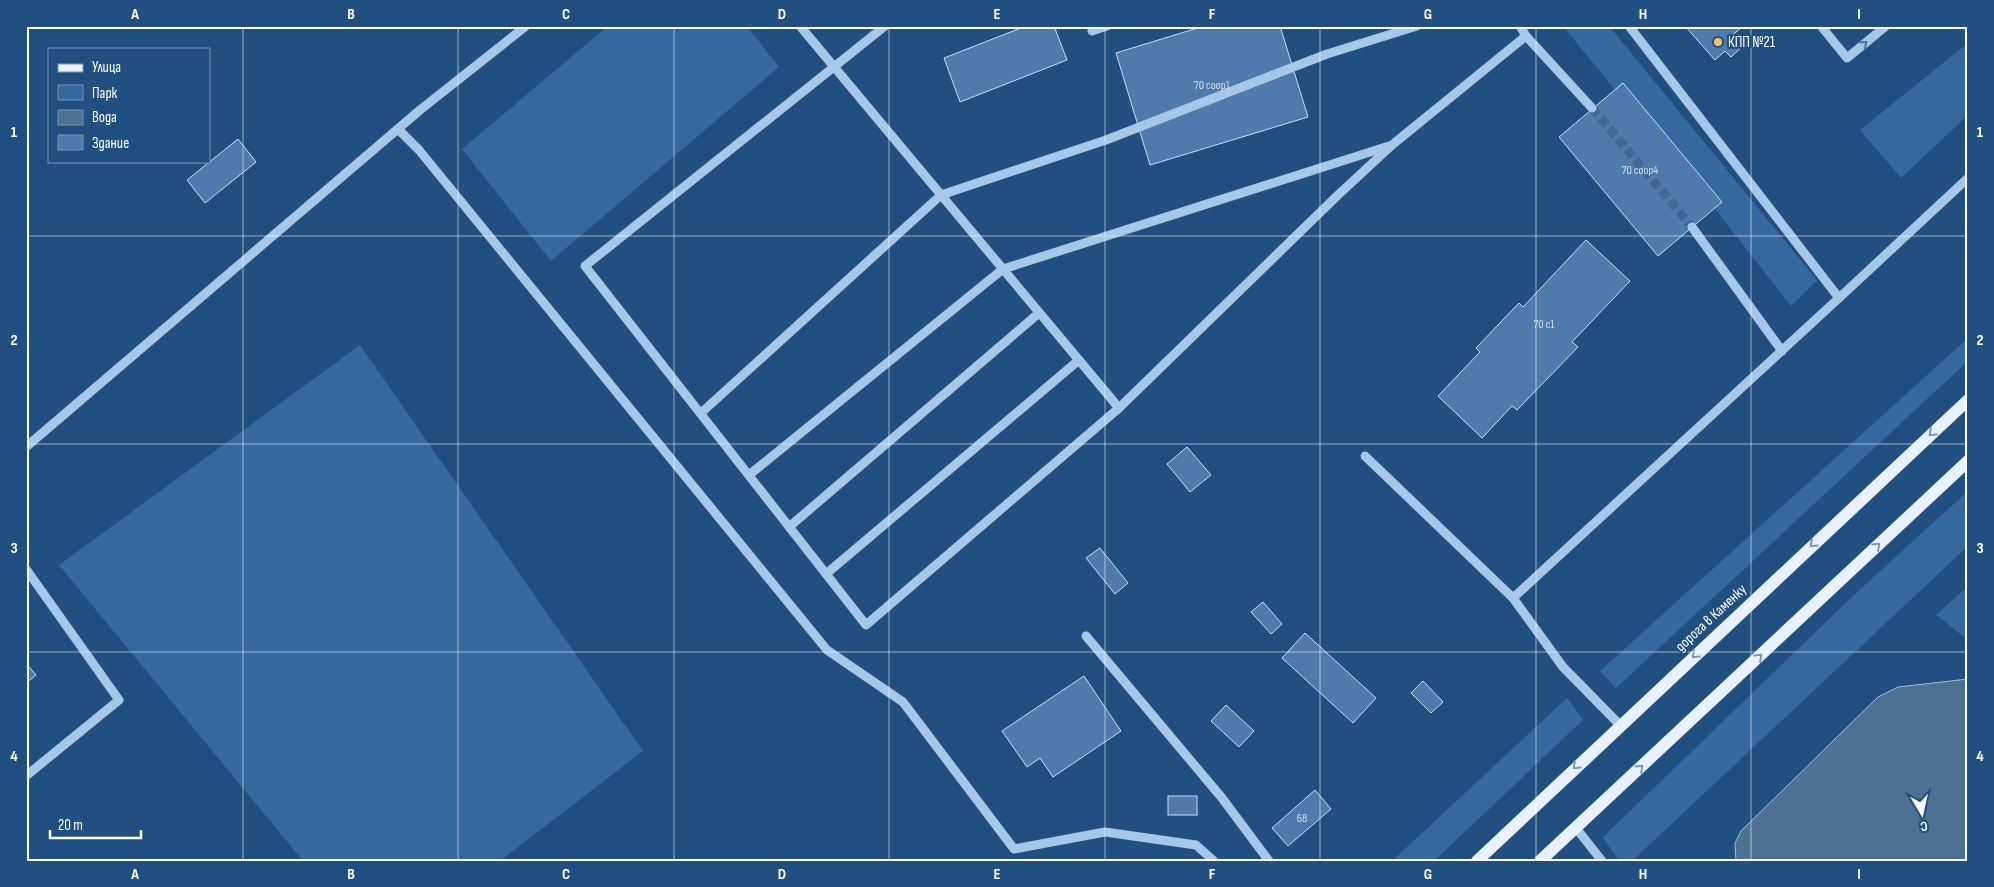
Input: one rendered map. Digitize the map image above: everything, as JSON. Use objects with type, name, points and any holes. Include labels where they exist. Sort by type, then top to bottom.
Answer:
[{"type":"main road","name":"дорога в Каменку","points":[[1477,861],[1968,400]]},
{"type":"main road","points":[[1540,861],[1968,461]]},
{"type":"street","points":[[26,446],[398,129],[526,26]]},
{"type":"street","points":[[800,26],[1118,408]]},
{"type":"street","points":[[885,26],[586,266],[866,625],[1118,408],[1392,145],[1526,36]]},
{"type":"street","points":[[1092,31],[1107,26]]},
{"type":"street","points":[[701,413],[941,195],[1106,140],[1327,54],[1417,26]]},
{"type":"street","points":[[1520,26],[1526,36],[1592,108]]},
{"type":"street","points":[[1629,26],[1839,298]]},
{"type":"street","points":[[1821,26],[1847,58],[1886,26]]},
{"type":"street","points":[[398,129],[419,150],[827,650],[903,702],[1014,849],[1104,832],[1196,845],[1214,861]]},
{"type":"street","points":[[749,475],[1003,269],[1392,145]]},
{"type":"street","points":[[1513,598],[1968,178]]},
{"type":"street","points":[[1692,227],[1782,351]]},
{"type":"street","points":[[789,527],[1039,313]]},
{"type":"street","points":[[826,574],[1079,360]]},
{"type":"street","points":[[1365,456],[1513,598],[1564,667],[1620,725]]},
{"type":"street","points":[[26,569],[119,700],[26,776]]},
{"type":"street","points":[[1086,636],[1222,798],[1268,861]]},
{"type":"street","points":[[1576,828],[1602,861]]},
{"type":"green space","points":[[608,26],[747,26],[779,67],[551,261],[462,149]]},
{"type":"green space","points":[[1563,26],[1609,26],[1817,280],[1791,306],[1715,209],[1722,202],[1623,83],[1615,90]]},
{"type":"green space","points":[[1968,43],[1968,115],[1901,178],[1860,130]]},
{"type":"green space","points":[[1968,338],[1968,361],[1616,688],[1600,671]]},
{"type":"green space","points":[[360,345],[643,751],[500,861],[303,861],[59,565]]},
{"type":"green space","points":[[1968,491],[1968,546],[1632,861],[1619,861],[1603,837],[1855,594]]},
{"type":"green space","points":[[1968,586],[1968,640],[1936,615]]},
{"type":"green space","points":[[1567,698],[1583,720],[1434,861],[1392,861]]},
{"type":"water","points":[[1968,679],[1968,861],[1736,861],[1735,843],[1741,831],[1878,697],[1898,687]]},
{"type":"building","points":[[1026,26],[1054,26],[1067,60],[960,102],[944,58]]},
{"type":"building","points":[[1204,26],[1280,26],[1308,117],[1150,165],[1116,53]]},
{"type":"building","name":"КПП №21","points":[[1685,26],[1740,26],[1741,28],[1731,36],[1742,47],[1731,57],[1725,51],[1715,60]]},
{"type":"building","points":[[1623,83],[1722,202],[1658,256],[1559,137]]},
{"type":"building","points":[[238,139],[256,162],[205,203],[187,180]]},
{"type":"building","points":[[1586,240],[1630,281],[1572,342],[1578,347],[1517,410],[1512,406],[1482,438],[1438,396],[1480,352],[1476,348],[1519,303],[1523,307]]},
{"type":"building","points":[[1187,447],[1211,475],[1190,492],[1167,464]]},
{"type":"building","points":[[1100,548],[1128,583],[1115,594],[1086,558]]},
{"type":"building","points":[[1263,602],[1282,624],[1271,634],[1251,612]]},
{"type":"building","points":[[1305,633],[1376,698],[1353,723],[1282,658]]},
{"type":"building","points":[[26,663],[36,675],[26,683]]},
{"type":"building","points":[[1084,676],[1121,731],[1053,777],[1040,758],[1027,767],[1002,731]]},
{"type":"building","points":[[1423,681],[1443,702],[1431,713],[1411,693]]},
{"type":"building","points":[[1226,705],[1254,731],[1239,747],[1211,721]]},
{"type":"building","points":[[1315,790],[1331,809],[1288,846],[1272,828]]},
{"type":"building","points":[[1168,796],[1197,796],[1197,815],[1168,815]]},
{"type":"tunnel","points":[[1592,108],[1692,227]]},
{"type":"place","name":"КПП №21","points":[[1718,42]]}]
